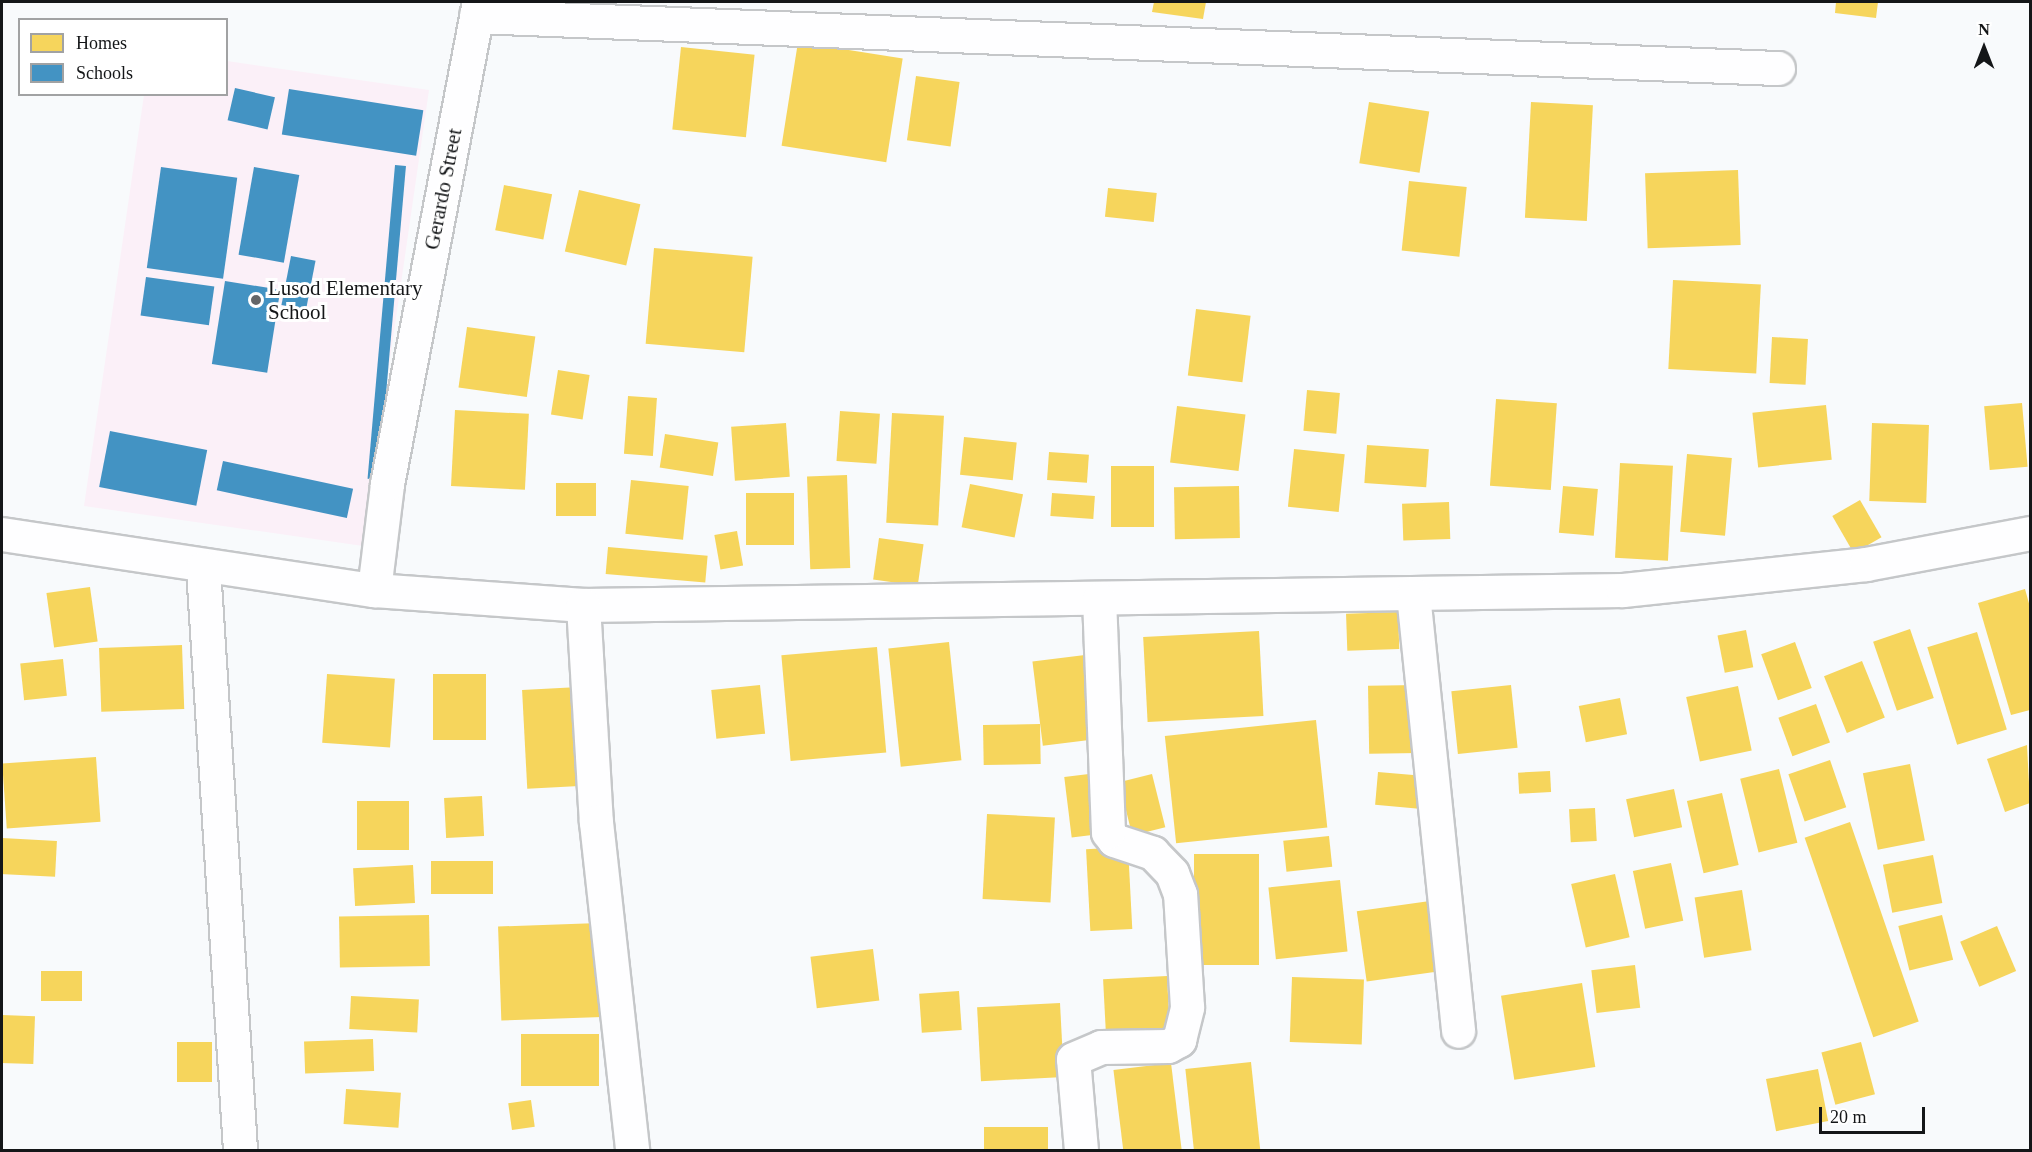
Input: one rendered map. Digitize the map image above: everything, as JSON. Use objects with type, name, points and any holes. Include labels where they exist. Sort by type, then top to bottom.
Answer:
[{"type":"street","points":[[477,9],[1778,68]]},
{"type":"street","name":"Gerardo Street","points":[[374,590],[387,484],[477,9]]},
{"type":"street","points":[[2,534],[203,568],[374,590],[583,605],[1623,590],[1866,564],[2031,533]]},
{"type":"street","points":[[203,568],[240,1150]]},
{"type":"street","points":[[1413,594],[1458,1031]]},
{"type":"street","points":[[1081,1150],[1074,1059],[1101,1047],[1168,1046],[1179,1040],[1187,1007],[1180,894],[1172,873],[1153,853],[1114,840],[1108,832],[1099,599]]},
{"type":"street","points":[[583,605],[596,822],[632,1150]]},
{"type":"shaded area","name":"Lusod Elementary School","points":[[228,61],[429,90],[363,546],[84,506],[144,96],[228,96]]},
{"type":"building: Homes","points":[[1154,2],[1206,2],[1203,19],[1152,12]]},
{"type":"building: Homes","points":[[1836,2],[1878,2],[1876,18],[1835,13]]},
{"type":"building: Homes","points":[[798,42],[903,59],[886,162],[782,146]]},
{"type":"building: Homes","points":[[681,47],[755,55],[746,137],[672,130]]},
{"type":"building: Homes","points":[[916,76],[960,82],[951,146],[907,140]]},
{"type":"building: Homes","points":[[1369,102],[1429,112],[1420,173],[1359,163]]},
{"type":"building: Homes","points":[[1531,102],[1593,105],[1587,221],[1525,218]]},
{"type":"building: Homes","points":[[1738,170],[1741,245],[1648,248],[1645,173]]},
{"type":"building: Homes","points":[[1409,181],[1467,187],[1459,257],[1402,251]]},
{"type":"building: Homes","points":[[504,185],[552,194],[543,240],[495,230]]},
{"type":"building: Homes","points":[[1108,188],[1157,193],[1154,222],[1105,217]]},
{"type":"building: Homes","points":[[579,190],[640,204],[626,266],[565,251]]},
{"type":"building: Homes","points":[[654,248],[753,257],[744,352],[646,344]]},
{"type":"building: Homes","points":[[1673,280],[1761,285],[1756,373],[1668,369]]},
{"type":"building: Homes","points":[[1196,309],[1251,316],[1242,382],[1188,376]]},
{"type":"building: Homes","points":[[467,327],[535,337],[527,397],[459,387]]},
{"type":"building: Homes","points":[[1772,337],[1808,339],[1806,385],[1770,383]]},
{"type":"building: Homes","points":[[558,370],[590,375],[583,419],[551,414]]},
{"type":"building: Homes","points":[[1307,390],[1340,393],[1336,434],[1303,431]]},
{"type":"building: Homes","points":[[628,396],[657,398],[653,456],[624,454]]},
{"type":"building: Homes","points":[[1496,399],[1557,403],[1551,490],[1490,486]]},
{"type":"building: Homes","points":[[2022,403],[2028,467],[1990,470],[1984,406]]},
{"type":"building: Homes","points":[[1826,405],[1832,460],[1758,467],[1752,413]]},
{"type":"building: Homes","points":[[1177,406],[1245,414],[1239,471],[1170,463]]},
{"type":"building: Homes","points":[[455,410],[529,414],[525,490],[451,486]]},
{"type":"building: Homes","points":[[840,411],[880,414],[876,464],[837,461]]},
{"type":"building: Homes","points":[[892,413],[944,416],[938,526],[886,523]]},
{"type":"building: Homes","points":[[786,423],[790,477],[735,481],[731,427]]},
{"type":"building: Homes","points":[[1872,423],[1929,425],[1926,503],[1869,501]]},
{"type":"building: Homes","points":[[665,434],[718,442],[713,476],[660,468]]},
{"type":"building: Homes","points":[[964,437],[1017,443],[1013,480],[960,475]]},
{"type":"building: Homes","points":[[1367,445],[1429,449],[1426,487],[1364,483]]},
{"type":"building: Homes","points":[[1294,449],[1345,454],[1339,512],[1288,507]]},
{"type":"building: Homes","points":[[1049,452],[1089,455],[1087,483],[1047,480]]},
{"type":"building: Homes","points":[[1687,454],[1732,458],[1725,536],[1680,532]]},
{"type":"building: Homes","points":[[1620,463],[1673,466],[1668,561],[1615,558]]},
{"type":"building: Homes","points":[[1111,466],[1154,466],[1154,527],[1111,527]]},
{"type":"building: Homes","points":[[847,475],[850,568],[810,569],[807,476]]},
{"type":"building: Homes","points":[[631,480],[689,486],[683,540],[625,534]]},
{"type":"building: Homes","points":[[556,483],[596,483],[596,516],[556,516]]},
{"type":"building: Homes","points":[[970,484],[1023,494],[1015,537],[962,527]]},
{"type":"building: Homes","points":[[1239,486],[1240,538],[1175,539],[1174,487]]},
{"type":"building: Homes","points":[[1563,486],[1598,489],[1594,536],[1559,533]]},
{"type":"building: Homes","points":[[746,493],[794,493],[794,545],[746,545]]},
{"type":"building: Homes","points":[[1052,493],[1095,496],[1093,519],[1050,516]]},
{"type":"building: Homes","points":[[1860,500],[1882,537],[1854,553],[1832,516]]},
{"type":"building: Homes","points":[[1449,502],[1450,539],[1403,541],[1402,504]]},
{"type":"building: Homes","points":[[737,531],[743,565],[720,569],[714,535]]},
{"type":"building: Homes","points":[[879,538],[924,544],[918,586],[873,580]]},
{"type":"building: Homes","points":[[608,547],[708,556],[705,583],[606,574]]},
{"type":"building: Homes","points":[[90,587],[98,641],[54,648],[46,593]]},
{"type":"building: Homes","points":[[2025,589],[2030,607],[2030,710],[2011,715],[1978,603]]},
{"type":"building: Homes","points":[[1398,612],[1399,649],[1347,651],[1346,614]]},
{"type":"building: Homes","points":[[1910,629],[1934,698],[1897,711],[1873,642]]},
{"type":"building: Homes","points":[[1746,630],[1753,667],[1725,673],[1718,636]]},
{"type":"building: Homes","points":[[1259,631],[1263,716],[1148,722],[1143,637]]},
{"type":"building: Homes","points":[[1977,632],[2007,730],[1957,745],[1927,647]]},
{"type":"building: Homes","points":[[949,642],[961,760],[901,767],[888,648]]},
{"type":"building: Homes","points":[[1795,642],[1812,688],[1778,700],[1761,654]]},
{"type":"building: Homes","points":[[182,645],[184,709],[101,712],[99,648]]},
{"type":"building: Homes","points":[[877,647],[886,753],[791,761],[781,655]]},
{"type":"building: Homes","points":[[1093,654],[1103,738],[1043,746],[1032,661]]},
{"type":"building: Homes","points":[[63,659],[67,696],[24,700],[20,663]]},
{"type":"building: Homes","points":[[1862,661],[1885,718],[1847,733],[1824,676]]},
{"type":"building: Homes","points":[[327,674],[395,679],[390,748],[322,743]]},
{"type":"building: Homes","points":[[433,674],[486,674],[486,740],[433,740]]},
{"type":"building: Homes","points":[[760,685],[765,734],[716,739],[711,690]]},
{"type":"building: Homes","points":[[1418,685],[1419,753],[1369,754],[1368,686]]},
{"type":"building: Homes","points":[[1511,685],[1518,748],[1458,754],[1451,691]]},
{"type":"building: Homes","points":[[1738,686],[1752,751],[1700,762],[1686,697]]},
{"type":"building: Homes","points":[[579,687],[584,786],[527,789],[522,690]]},
{"type":"building: Homes","points":[[1620,698],[1627,734],[1586,742],[1579,706]]},
{"type":"building: Homes","points":[[1816,704],[1830,743],[1792,756],[1778,718]]},
{"type":"building: Homes","points":[[1316,720],[1327,827],[1176,843],[1165,736]]},
{"type":"building: Homes","points":[[1040,724],[1041,764],[984,765],[983,725]]},
{"type":"building: Homes","points":[[2027,745],[2030,803],[2005,812],[1987,759]]},
{"type":"building: Homes","points":[[96,757],[101,822],[7,828],[2,764]]},
{"type":"building: Homes","points":[[1830,760],[1846,807],[1805,822],[1788,774]]},
{"type":"building: Homes","points":[[1910,764],[1925,841],[1878,850],[1863,773]]},
{"type":"building: Homes","points":[[1779,769],[1797,843],[1759,852],[1740,779]]},
{"type":"building: Homes","points":[[1550,771],[1551,792],[1519,794],[1518,773]]},
{"type":"building: Homes","points":[[1378,772],[1422,776],[1419,809],[1375,805]]},
{"type":"building: Homes","points":[[1097,773],[1104,834],[1072,838],[1064,777]]},
{"type":"building: Homes","points":[[1152,774],[1165,827],[1132,836],[1119,782]]},
{"type":"building: Homes","points":[[1674,789],[1682,827],[1634,837],[1626,799]]},
{"type":"building: Homes","points":[[1722,793],[1739,865],[1704,873],[1687,801]]},
{"type":"building: Homes","points":[[482,796],[484,836],[446,838],[444,798]]},
{"type":"building: Homes","points":[[357,801],[409,801],[409,850],[357,850]]},
{"type":"building: Homes","points":[[1595,808],[1597,841],[1571,842],[1569,809]]},
{"type":"building: Homes","points":[[987,814],[1055,818],[1050,902],[983,899]]},
{"type":"building: Homes","points":[[1850,822],[1919,1022],[1873,1037],[1805,838]]},
{"type":"building: Homes","points":[[1329,836],[1332,867],[1286,872],[1283,841]]},
{"type":"building: Homes","points":[[2,838],[57,841],[55,877],[2,874]]},
{"type":"building: Homes","points":[[1128,847],[1132,929],[1090,931],[1086,849]]},
{"type":"building: Homes","points":[[1194,854],[1259,854],[1259,965],[1194,965]]},
{"type":"building: Homes","points":[[1933,855],[1942,903],[1892,913],[1883,865]]},
{"type":"building: Homes","points":[[431,861],[493,861],[493,894],[431,894]]},
{"type":"building: Homes","points":[[1671,863],[1683,921],[1645,929],[1633,871]]},
{"type":"building: Homes","points":[[413,865],[415,903],[355,906],[353,868]]},
{"type":"building: Homes","points":[[1615,874],[1630,937],[1586,947],[1571,884]]},
{"type":"building: Homes","points":[[1340,880],[1348,952],[1276,959],[1268,888]]},
{"type":"building: Homes","points":[[1742,890],[1752,950],[1704,958],[1695,898]]},
{"type":"building: Homes","points":[[1437,900],[1447,970],[1367,982],[1357,911]]},
{"type":"building: Homes","points":[[429,915],[430,966],[340,968],[339,917]]},
{"type":"building: Homes","points":[[1942,915],[1953,960],[1909,971],[1898,926]]},
{"type":"building: Homes","points":[[599,923],[602,1017],[501,1020],[498,927]]},
{"type":"building: Homes","points":[[1997,926],[2016,971],[1979,987],[1960,942]]},
{"type":"building: Homes","points":[[873,949],[879,1001],[817,1008],[810,957]]},
{"type":"building: Homes","points":[[1635,965],[1640,1008],[1597,1013],[1591,970]]},
{"type":"building: Homes","points":[[41,971],[82,971],[82,1001],[41,1001]]},
{"type":"building: Homes","points":[[1167,976],[1170,1040],[1106,1043],[1103,979]]},
{"type":"building: Homes","points":[[1292,977],[1364,980],[1362,1044],[1290,1042]]},
{"type":"building: Homes","points":[[1582,983],[1595,1067],[1514,1080],[1501,996]]},
{"type":"building: Homes","points":[[959,991],[962,1030],[922,1033],[919,994]]},
{"type":"building: Homes","points":[[351,996],[419,1000],[417,1033],[349,1029]]},
{"type":"building: Homes","points":[[1060,1003],[1064,1077],[981,1081],[977,1007]]},
{"type":"building: Homes","points":[[2,1015],[35,1016],[33,1064],[2,1063]]},
{"type":"building: Homes","points":[[521,1034],[599,1034],[599,1086],[521,1086]]},
{"type":"building: Homes","points":[[373,1039],[374,1071],[305,1073],[304,1041]]},
{"type":"building: Homes","points":[[177,1042],[212,1042],[212,1082],[177,1082]]},
{"type":"building: Homes","points":[[1861,1042],[1875,1094],[1835,1105],[1821,1053]]},
{"type":"building: Homes","points":[[1251,1062],[1260,1150],[1194,1150],[1185,1069]]},
{"type":"building: Homes","points":[[1171,1063],[1182,1150],[1123,1150],[1113,1070]]},
{"type":"building: Homes","points":[[1818,1069],[1828,1121],[1776,1131],[1766,1079]]},
{"type":"building: Homes","points":[[346,1089],[401,1093],[398,1128],[344,1124]]},
{"type":"building: Homes","points":[[531,1100],[535,1127],[512,1130],[508,1103]]},
{"type":"building: Homes","points":[[984,1127],[1048,1127],[1048,1150],[984,1150]]},
{"type":"building: Schools","points":[[235,88],[275,97],[268,129],[228,120]]},
{"type":"building: Schools","points":[[289,89],[423,110],[416,156],[282,134]]},
{"type":"building: Schools","points":[[395,165],[406,166],[379,480],[368,479]]},
{"type":"building: Schools","points":[[161,167],[237,178],[223,279],[147,268]]},
{"type":"building: Schools","points":[[254,167],[299,175],[284,263],[239,255]]},
{"type":"building: Schools","points":[[291,256],[316,261],[306,310],[281,305]]},
{"type":"building: Schools","points":[[146,277],[214,287],[209,325],[141,316]]},
{"type":"building: Schools","points":[[225,281],[280,290],[267,373],[212,364]]},
{"type":"building: Schools","points":[[110,431],[207,450],[196,506],[99,487]]},
{"type":"building: Schools","points":[[223,461],[353,489],[347,518],[217,490]]},
{"type":"place","name":"Lusod Elementary School","points":[[256,300]]}]
